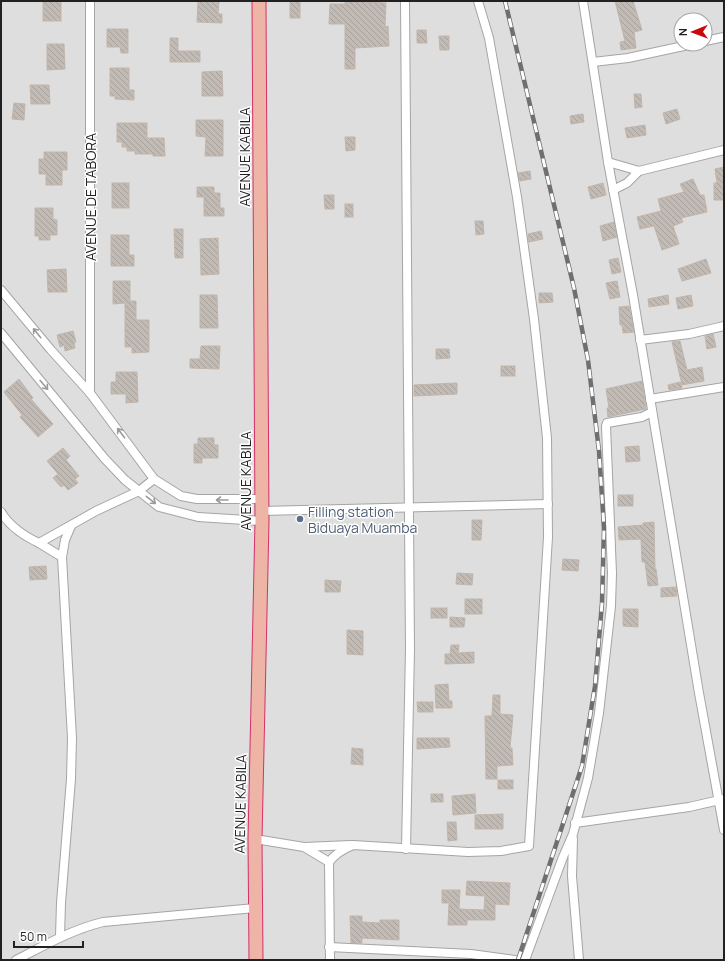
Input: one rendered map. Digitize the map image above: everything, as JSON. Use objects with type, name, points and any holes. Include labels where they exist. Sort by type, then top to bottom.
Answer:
[{"type":"highway","name":"AVENUE KABILA","points":[[256,960],[255,838],[261,510],[259,1]]},
{"type":"street","name":"AVENUE DE TABORA","points":[[90,1],[90,393]]},
{"type":"street","points":[[404,1],[410,649],[406,849]]},
{"type":"street","points":[[255,838],[304,847],[354,845],[468,852],[502,851],[529,846],[548,545],[547,438],[523,237],[491,52],[478,1]]},
{"type":"street","points":[[583,1],[608,162],[721,800],[724,830]]},
{"type":"street","points":[[713,39],[724,37]]},
{"type":"street","points":[[593,62],[628,58],[673,48]]},
{"type":"street","points":[[608,162],[638,171],[724,150]]},
{"type":"street","points":[[613,190],[627,183],[638,171]]},
{"type":"street","points":[[1,290],[51,350],[90,393],[154,479],[180,496],[261,510]]},
{"type":"street","points":[[640,340],[689,334],[724,326]]},
{"type":"street","points":[[1,333],[105,459],[139,491],[159,507],[198,518],[261,510],[548,504]]},
{"type":"street","points":[[650,399],[724,387]]},
{"type":"street","points":[[579,960],[572,876],[573,834],[588,778],[599,713],[611,606],[612,537],[606,426],[607,424],[642,417],[652,412]]},
{"type":"street","points":[[40,543],[117,500],[139,491],[154,479]]},
{"type":"street","points":[[1,512],[13,527],[28,538],[40,543],[62,557]]},
{"type":"street","points":[[60,936],[61,902],[71,778],[72,738],[62,557],[71,526]]},
{"type":"street","points":[[575,823],[688,807],[721,800]]},
{"type":"street","points":[[525,960],[573,834]]},
{"type":"street","points":[[330,960],[329,862],[338,853],[354,845]]},
{"type":"street","points":[[304,847],[329,862]]},
{"type":"street","points":[[16,960],[60,936],[83,927],[114,920],[255,908]]},
{"type":"street","points":[[329,947],[464,954],[515,960]]},
{"type":"shaded area","points":[[1,1],[724,1],[724,960],[1,960]]},
{"type":"building","points":[[43,1],[61,1],[61,21],[43,21]]},
{"type":"building","points":[[198,1],[219,1],[218,14],[222,14],[222,23],[197,22]]},
{"type":"building","points":[[290,1],[300,1],[300,18],[290,18]]},
{"type":"building","points":[[345,1],[386,3],[385,27],[388,26],[389,46],[355,48],[355,69],[345,69],[345,24],[329,24],[330,4],[345,4]]},
{"type":"building","points":[[615,1],[633,1],[642,30],[634,32],[636,48],[621,50],[620,42],[625,41]]},
{"type":"building","points":[[107,29],[128,29],[128,53],[121,53],[120,47],[107,47]]},
{"type":"building","points":[[417,30],[426,30],[427,43],[417,43]]},
{"type":"building","points":[[439,36],[449,36],[449,50],[440,50]]},
{"type":"building","points":[[170,38],[178,38],[178,51],[200,51],[200,62],[170,62]]},
{"type":"building","points":[[47,44],[64,44],[65,69],[47,70]]},
{"type":"building","points":[[110,68],[129,68],[129,90],[134,90],[134,100],[115,99],[115,96],[110,96]]},
{"type":"building","points":[[222,71],[223,96],[202,96],[202,72]]},
{"type":"building","points":[[30,85],[49,85],[50,104],[31,104]]},
{"type":"building","points":[[634,94],[641,94],[642,107],[635,108]]},
{"type":"building","points":[[14,103],[25,104],[24,120],[12,119]]},
{"type":"building","points":[[677,109],[680,119],[666,124],[663,113]]},
{"type":"building","points":[[583,114],[584,122],[571,124],[570,116]]},
{"type":"building","points":[[196,120],[223,120],[223,156],[205,156],[206,137],[196,136]]},
{"type":"building","points":[[117,123],[147,123],[147,138],[164,138],[165,156],[135,154],[135,151],[127,151],[127,147],[122,147],[122,142],[117,142]]},
{"type":"building","points":[[645,125],[646,135],[627,138],[625,128]]},
{"type":"building","points":[[345,137],[355,137],[355,150],[346,151]]},
{"type":"building","points":[[44,152],[67,152],[67,170],[62,170],[62,185],[46,185],[46,174],[39,174],[39,159],[44,159]]},
{"type":"building","points":[[724,167],[724,200],[714,200],[714,183],[717,183],[715,169]]},
{"type":"building","points":[[530,171],[531,179],[520,181],[518,173]]},
{"type":"building","points":[[693,179],[700,195],[704,195],[707,212],[681,218],[683,222],[673,226],[679,244],[662,250],[654,226],[640,229],[637,217],[661,211],[658,199],[684,192],[680,184]]},
{"type":"building","points":[[112,183],[129,183],[129,208],[112,208]]},
{"type":"building","points":[[603,183],[606,195],[591,199],[588,187]]},
{"type":"building","points":[[197,187],[214,187],[214,193],[220,193],[220,208],[224,208],[224,216],[204,216],[204,197],[197,197]]},
{"type":"building","points":[[324,195],[334,195],[334,209],[325,209]]},
{"type":"building","points":[[345,204],[353,204],[353,217],[345,217]]},
{"type":"building","points":[[35,208],[53,208],[53,219],[57,220],[57,235],[50,235],[50,240],[39,240],[39,236],[35,236]]},
{"type":"building","points":[[475,221],[483,221],[484,234],[476,235]]},
{"type":"building","points":[[614,222],[617,237],[603,241],[600,226]]},
{"type":"building","points":[[174,229],[183,229],[183,258],[175,258]]},
{"type":"building","points":[[541,231],[543,239],[529,242],[528,234]]},
{"type":"building","points":[[111,235],[129,235],[129,255],[134,255],[134,266],[111,266]]},
{"type":"building","points":[[218,238],[219,274],[201,275],[200,239]]},
{"type":"building","points":[[618,258],[621,272],[612,274],[609,260]]},
{"type":"building","points":[[706,259],[711,273],[682,281],[678,269]]},
{"type":"building","points":[[66,269],[67,292],[48,292],[47,270]]},
{"type":"building","points":[[113,281],[130,281],[130,301],[136,301],[136,320],[149,320],[149,352],[132,353],[132,347],[125,347],[125,303],[113,304]]},
{"type":"building","points":[[617,281],[620,297],[610,299],[606,283]]},
{"type":"building","points":[[539,293],[552,293],[553,302],[539,303]]},
{"type":"building","points":[[200,295],[217,295],[218,328],[200,328]]},
{"type":"building","points":[[668,295],[669,304],[649,307],[648,299]]},
{"type":"building","points":[[691,295],[693,306],[678,309],[676,298]]},
{"type":"building","points":[[629,306],[634,332],[623,333],[622,325],[620,325],[619,307]]},
{"type":"building","points":[[73,331],[76,342],[74,343],[75,348],[65,351],[64,345],[60,347],[57,335]]},
{"type":"building","points":[[713,334],[716,347],[707,349],[705,336]]},
{"type":"building","points":[[680,341],[687,370],[702,367],[704,381],[682,385],[672,342]]},
{"type":"building","points":[[201,346],[220,346],[219,369],[190,368],[190,359],[200,359]]},
{"type":"building","points":[[436,349],[449,349],[450,358],[436,359]]},
{"type":"building","points":[[501,366],[515,366],[515,376],[501,376]]},
{"type":"building","points":[[116,372],[137,372],[138,402],[126,403],[126,394],[111,394],[111,382],[116,382]]},
{"type":"building","points":[[19,379],[33,398],[31,399],[53,424],[38,437],[20,417],[22,415],[4,392]]},
{"type":"building","points":[[642,381],[646,409],[608,417],[607,408],[609,408],[606,389]]},
{"type":"building","points":[[680,382],[682,388],[669,390],[668,385]]},
{"type":"building","points":[[457,383],[457,394],[414,396],[414,385]]},
{"type":"building","points":[[198,438],[214,438],[214,445],[218,445],[218,458],[202,458],[202,463],[194,463],[194,444],[198,444]]},
{"type":"building","points":[[639,446],[640,461],[626,462],[625,447]]},
{"type":"building","points":[[63,448],[70,456],[66,460],[79,476],[75,479],[78,483],[68,490],[64,485],[61,487],[53,478],[58,474],[47,461]]},
{"type":"building","points":[[618,495],[633,495],[633,506],[618,506]]},
{"type":"building","points":[[472,520],[482,520],[481,540],[472,540]]},
{"type":"building","points":[[654,522],[655,569],[658,585],[648,586],[645,562],[642,562],[641,539],[619,540],[618,527],[643,525],[643,523]]},
{"type":"building","points":[[563,559],[579,560],[578,571],[562,570]]},
{"type":"building","points":[[46,566],[47,579],[30,580],[29,567]]},
{"type":"building","points":[[457,573],[473,574],[472,585],[456,584]]},
{"type":"building","points":[[325,580],[341,581],[340,592],[325,592]]},
{"type":"building","points":[[676,587],[677,596],[661,597],[661,588]]},
{"type":"building","points":[[465,599],[482,599],[482,614],[465,614]]},
{"type":"building","points":[[431,608],[447,608],[447,618],[431,618]]},
{"type":"building","points":[[623,609],[638,609],[638,627],[623,626]]},
{"type":"building","points":[[450,617],[465,618],[464,627],[450,627]]},
{"type":"building","points":[[347,630],[363,631],[363,655],[347,654]]},
{"type":"building","points":[[451,645],[459,645],[458,653],[474,652],[474,663],[445,664],[445,654],[450,654]]},
{"type":"building","points":[[448,684],[449,701],[452,701],[452,708],[436,708],[435,685]]},
{"type":"building","points":[[493,695],[500,695],[500,714],[513,715],[510,748],[512,748],[513,765],[497,766],[497,779],[486,779],[485,716],[492,716]]},
{"type":"building","points":[[417,702],[433,702],[433,712],[418,712]]},
{"type":"building","points":[[417,738],[449,738],[450,747],[417,749]]},
{"type":"building","points":[[352,748],[363,749],[363,765],[351,764]]},
{"type":"building","points":[[498,780],[513,780],[513,789],[498,789]]},
{"type":"building","points":[[431,794],[443,794],[443,802],[431,802]]},
{"type":"building","points":[[475,794],[476,813],[453,815],[452,796]]},
{"type":"building","points":[[503,814],[503,829],[475,829],[475,815]]},
{"type":"building","points":[[447,822],[456,822],[457,840],[448,841]]},
{"type":"building","points":[[467,881],[510,883],[509,905],[495,904],[495,920],[467,920],[467,925],[448,925],[449,903],[442,903],[442,890],[460,890],[459,909],[484,910],[485,896],[466,895]]},
{"type":"building","points":[[350,916],[362,916],[362,922],[380,923],[380,920],[399,920],[399,940],[362,938],[362,943],[351,943]]},
{"type":"railway","points":[[505,1],[574,288],[588,360],[599,451],[604,528],[602,603],[595,686],[582,766],[518,960]]},
{"type":"place","name":"Filling station Biduaya Muamba","points":[[300,519]]}]
